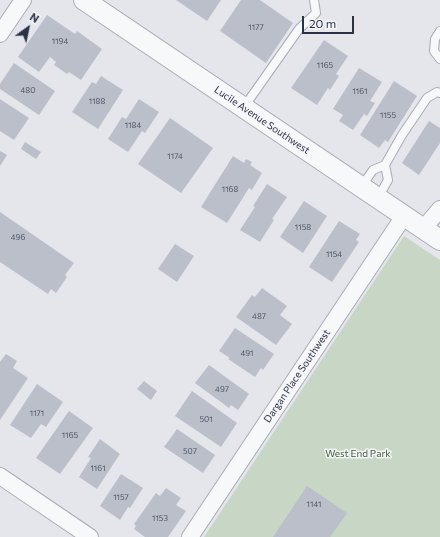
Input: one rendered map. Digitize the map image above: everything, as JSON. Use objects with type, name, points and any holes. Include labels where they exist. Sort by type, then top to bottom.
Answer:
[{"type":"street","points":[[0,34],[23,0]]},
{"type":"street","name":"Lucile Avenue Southwest","points":[[84,0],[440,240]]},
{"type":"street","points":[[423,229],[440,209]]},
{"type":"street","name":"Dargan Place Southwest","points":[[190,537],[404,216]]},
{"type":"street","points":[[0,476],[90,537]]},
{"type":"lane","points":[[243,108],[299,29],[316,13],[314,0]]},
{"type":"lane","points":[[440,32],[435,39],[434,51],[440,59]]},
{"type":"lane","points":[[378,198],[388,180],[386,165],[402,135],[427,98],[437,92],[440,93]]},
{"type":"lane","points":[[361,187],[373,170],[386,165]]},
{"type":"green space","name":"West End Park","points":[[404,236],[440,260],[440,537],[204,537]]},
{"type":"building","points":[[176,0],[221,0],[207,21]]},
{"type":"building","points":[[241,0],[260,0],[293,23],[266,63],[220,31]]},
{"type":"building","points":[[47,15],[75,34],[77,31],[102,49],[81,80],[69,72],[67,74],[54,65],[56,62],[50,57],[39,72],[18,57]]},
{"type":"building","points":[[324,40],[348,56],[336,74],[339,76],[330,90],[328,88],[317,105],[291,88]]},
{"type":"building","points":[[14,63],[55,91],[39,115],[0,89],[0,84]]},
{"type":"building","points":[[359,68],[382,82],[370,101],[375,103],[367,116],[364,114],[353,130],[339,121],[343,115],[333,109]]},
{"type":"building","points":[[101,76],[123,90],[98,129],[72,112],[92,82],[96,84]]},
{"type":"building","points":[[394,81],[417,96],[388,142],[385,140],[379,148],[360,135]]},
{"type":"building","points":[[0,99],[29,118],[14,140],[0,131]]},
{"type":"building","points":[[139,99],[159,112],[145,133],[142,131],[128,152],[108,139],[122,117],[126,119]]},
{"type":"building","points":[[170,118],[213,148],[181,193],[138,164]]},
{"type":"building","points":[[429,121],[440,128],[440,143],[419,175],[402,163]]},
{"type":"building","points":[[25,142],[41,152],[36,159],[21,149]]},
{"type":"building","points":[[0,151],[7,155],[0,166]]},
{"type":"building","points":[[233,156],[244,163],[246,159],[252,162],[250,165],[262,173],[252,190],[249,188],[227,223],[201,207]]},
{"type":"building","points":[[267,184],[287,197],[272,219],[274,220],[260,242],[240,230],[255,207],[253,206]]},
{"type":"building","points":[[304,201],[327,216],[303,253],[280,237]]},
{"type":"building","points":[[0,212],[74,263],[65,275],[67,277],[56,293],[51,289],[48,294],[0,262]]},
{"type":"building","points":[[339,221],[360,234],[356,240],[359,242],[332,282],[309,267]]},
{"type":"building","points":[[175,244],[194,256],[177,282],[158,269]]},
{"type":"building","points":[[262,288],[287,306],[280,315],[292,324],[276,345],[236,317],[252,295],[255,297]]},
{"type":"building","points":[[235,328],[274,354],[263,370],[261,368],[255,377],[228,359],[230,358],[219,351]]},
{"type":"building","points":[[6,354],[17,361],[13,368],[28,378],[0,420],[0,362]]},
{"type":"building","points":[[209,365],[249,394],[238,410],[231,405],[229,408],[195,383]]},
{"type":"building","points":[[144,381],[157,391],[151,400],[137,389]]},
{"type":"building","points":[[37,384],[63,402],[46,427],[41,424],[31,438],[10,425]]},
{"type":"building","points":[[192,391],[237,423],[221,447],[175,416]]},
{"type":"building","points":[[69,411],[93,428],[60,474],[36,458]]},
{"type":"building","points":[[177,429],[215,455],[203,473],[164,447]]},
{"type":"building","points":[[100,439],[120,454],[97,489],[79,477],[91,458],[88,457]]},
{"type":"building","points":[[121,474],[143,488],[120,520],[100,506]]},
{"type":"building","points":[[307,486],[347,513],[330,537],[273,537]]},
{"type":"building","points":[[166,488],[181,498],[176,505],[186,511],[168,537],[145,537],[134,529],[136,526],[134,524],[156,493],[160,496]]}]
